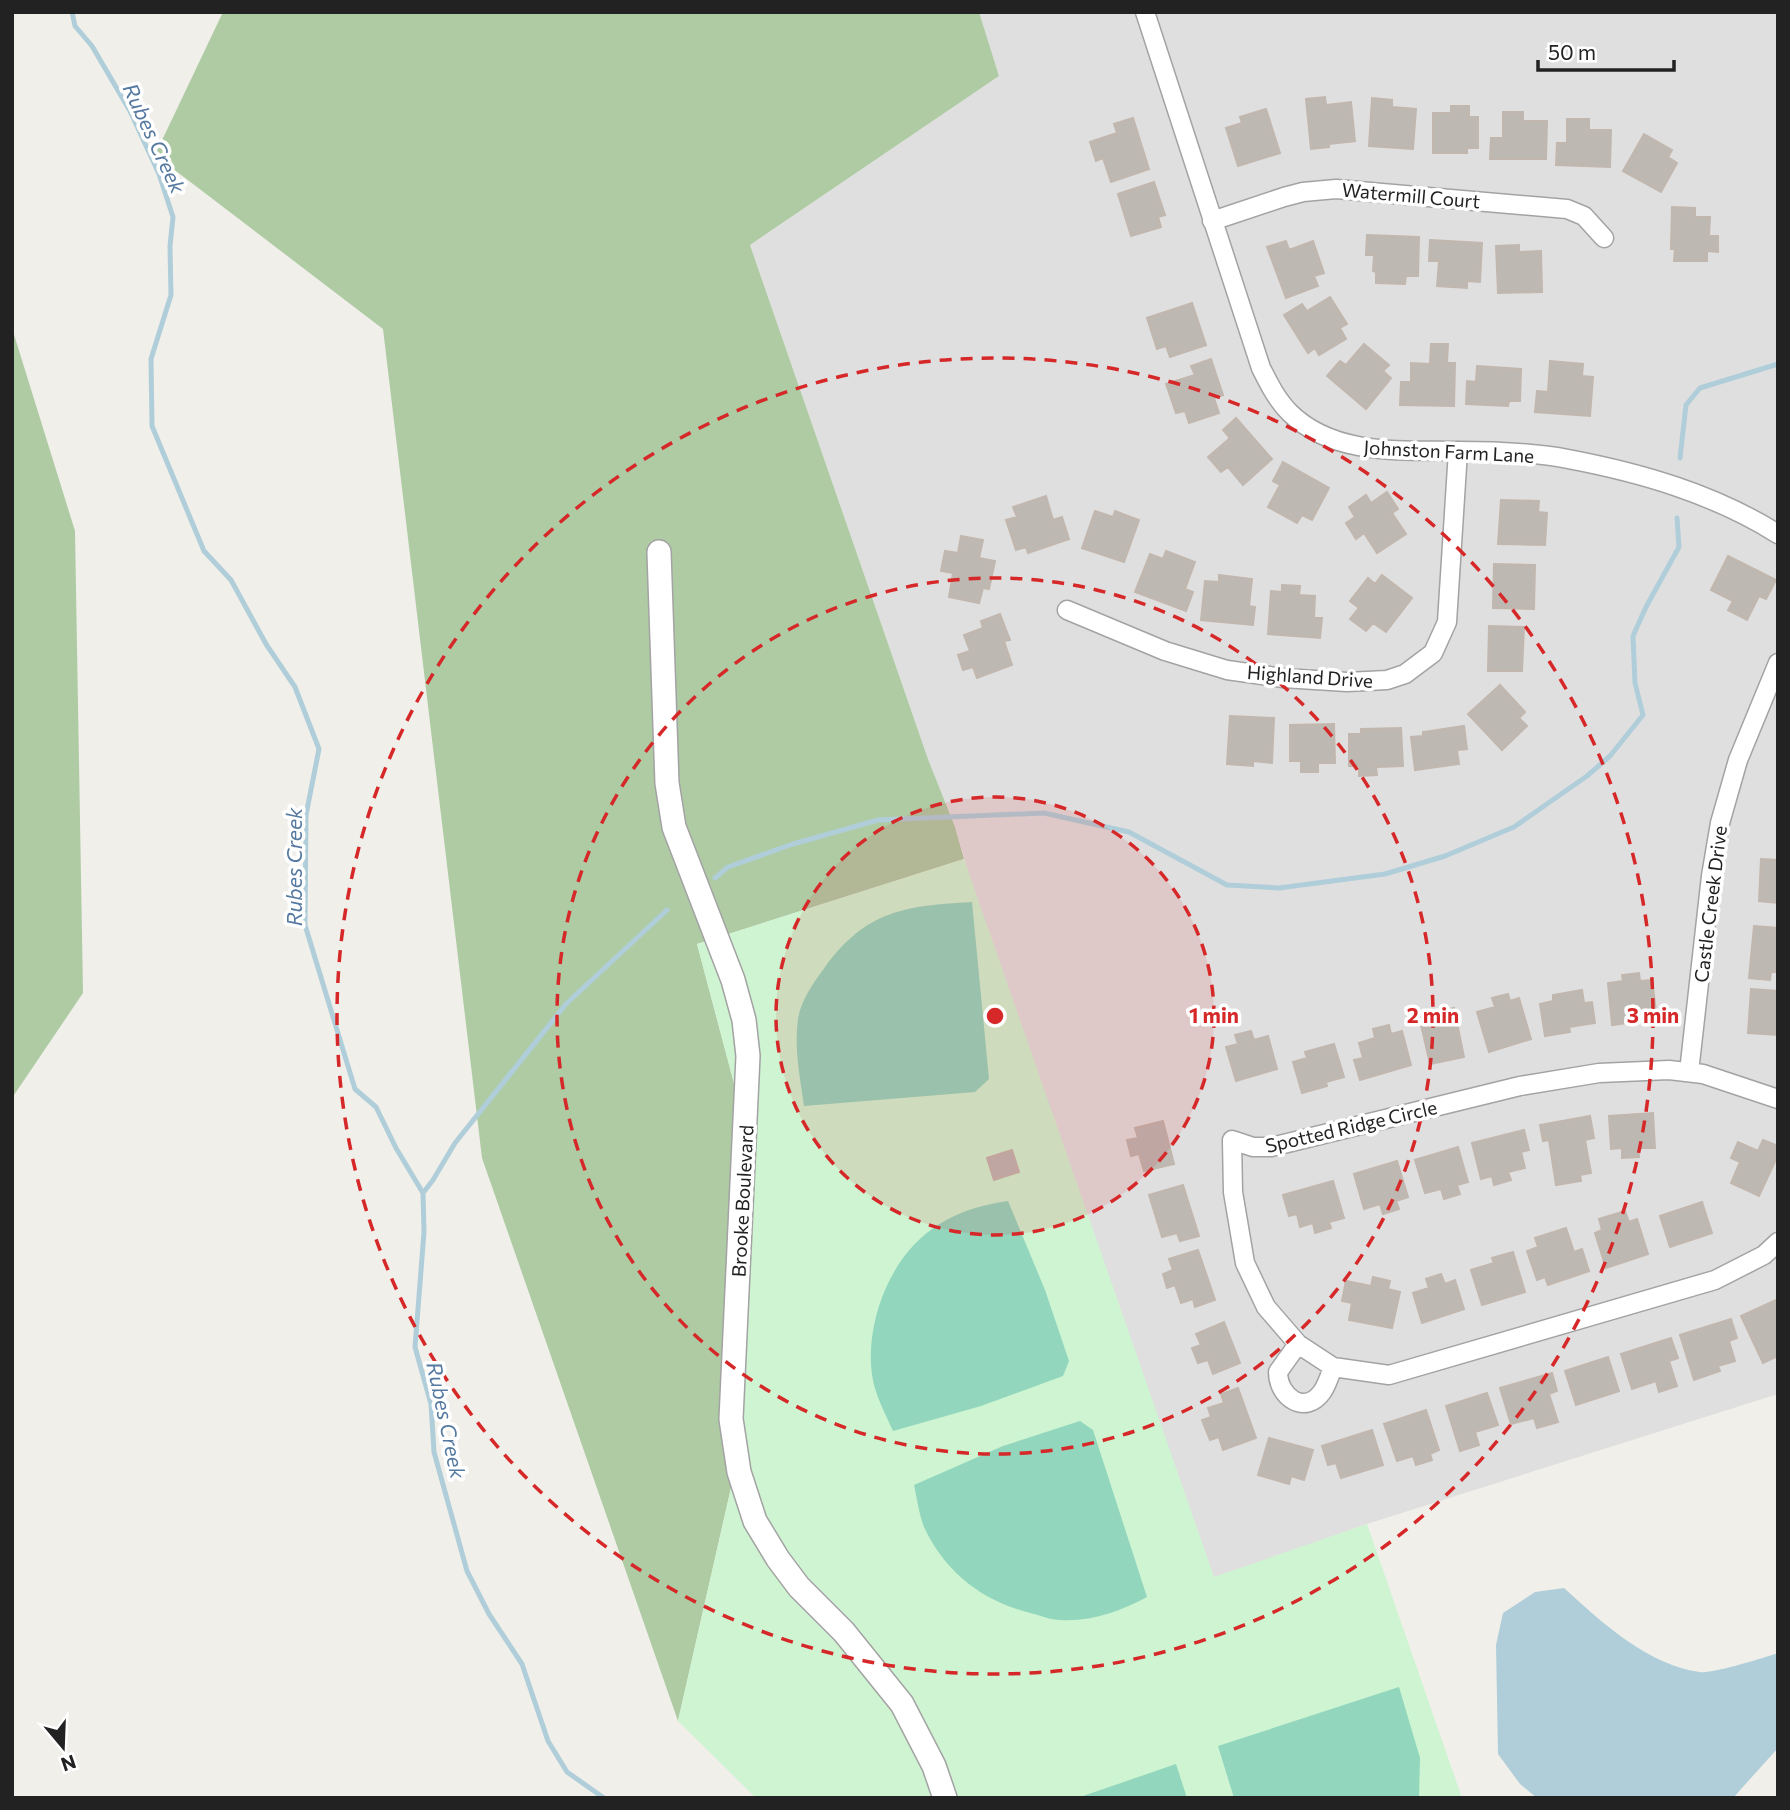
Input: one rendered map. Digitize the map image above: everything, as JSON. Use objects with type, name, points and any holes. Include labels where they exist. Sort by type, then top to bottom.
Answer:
[{"type":"street","name":"Johnston Farm Lane","points":[[1144,12],[1261,368],[1273,391],[1291,414],[1317,431],[1372,449],[1531,454],[1645,475],[1741,513],[1778,534]]},
{"type":"street","name":"Watermill Court","points":[[1212,221],[1303,192],[1355,189],[1567,209],[1584,216],[1604,238]]},
{"type":"street","name":"Highland Drive","points":[[1068,610],[1165,651],[1236,671],[1283,678],[1347,682],[1387,680],[1405,674],[1433,653],[1447,622],[1458,451]]},
{"type":"street","name":"Brooke Boulevard","points":[[659,552],[667,783],[674,827],[733,980],[744,1020],[747,1044],[747,1097],[731,1419],[739,1472],[755,1521],[778,1559],[799,1587],[844,1632],[902,1704],[934,1766],[945,1798]]},
{"type":"street","name":"Castle Creek Drive","points":[[1689,1072],[1711,876],[1720,823],[1738,760],[1778,663]]},
{"type":"street","name":"Spotted Ridge Circle","points":[[1778,1100],[1703,1074],[1635,1071],[1560,1078],[1271,1147],[1253,1147],[1232,1140],[1233,1192],[1245,1263],[1266,1307],[1298,1344],[1333,1367],[1388,1375],[1715,1280],[1764,1255],[1778,1242]]},
{"type":"street","points":[[1298,1344],[1278,1372],[1281,1391],[1287,1398],[1306,1402],[1315,1399],[1333,1367]]},
{"type":"shaded area","points":[[979,12],[1778,12],[1778,1394],[1367,1524],[1214,1578],[974,891],[955,827],[928,759],[750,245],[999,76]]},
{"type":"green space","points":[[223,12],[979,12],[999,76],[750,245],[964,859],[697,944],[740,1106],[738,1457],[678,1721],[482,1158],[383,329],[155,155]]},
{"type":"green space","points":[[12,328],[75,531],[83,993],[12,1098]]},
{"type":"green space","points":[[964,859],[1214,1577],[1367,1524],[1462,1798],[756,1798],[678,1721],[738,1457],[740,1106],[697,944]]},
{"type":"green space","points":[[972,902],[989,1079],[975,1092],[804,1106],[797,1052],[798,1019],[805,998],[825,967],[856,933],[872,922],[907,909]]},
{"type":"green space","points":[[1008,1201],[1045,1290],[1069,1361],[1063,1376],[981,1406],[893,1431],[875,1390],[871,1358],[875,1323],[888,1284],[912,1247],[927,1233],[963,1212]]},
{"type":"green space","points":[[1080,1421],[1093,1430],[1147,1597],[1105,1614],[1083,1619],[1057,1620],[999,1602],[983,1594],[955,1572],[943,1559],[924,1527],[914,1485],[1003,1446]]},
{"type":"green space","points":[[1399,1687],[1420,1758],[1419,1798],[1234,1798],[1218,1746]]},
{"type":"green space","points":[[1176,1764],[1187,1798],[1078,1798],[1086,1795]]},
{"type":"water","points":[[1564,1588],[1626,1640],[1662,1661],[1681,1668],[1700,1672],[1715,1671],[1778,1653],[1778,1748],[1733,1798],[1537,1798],[1520,1784],[1498,1754],[1496,1645],[1503,1613],[1535,1592]]},
{"type":"building","points":[[1325,97],[1326,105],[1351,102],[1355,141],[1311,149],[1306,99]]},
{"type":"building","points":[[1372,98],[1392,100],[1392,107],[1416,109],[1413,149],[1369,146]]},
{"type":"building","points":[[1451,106],[1469,106],[1469,117],[1478,117],[1478,148],[1467,148],[1467,153],[1433,153],[1433,113],[1451,113]]},
{"type":"building","points":[[1266,109],[1280,153],[1238,166],[1226,128],[1242,123],[1240,117]]},
{"type":"building","points":[[1503,112],[1523,112],[1523,121],[1547,121],[1546,159],[1490,159],[1491,138],[1503,138]]},
{"type":"building","points":[[1133,118],[1149,169],[1111,182],[1103,158],[1096,161],[1090,142],[1117,133],[1114,124]]},
{"type":"building","points":[[1567,119],[1589,119],[1589,130],[1611,130],[1610,167],[1556,165],[1557,143],[1567,143]]},
{"type":"building","points":[[1644,134],[1672,150],[1668,157],[1677,163],[1661,192],[1623,171]]},
{"type":"building","points":[[1154,182],[1165,215],[1158,217],[1161,227],[1131,236],[1118,194]]},
{"type":"building","points":[[1672,207],[1695,208],[1695,217],[1710,217],[1709,236],[1718,236],[1718,252],[1707,251],[1707,261],[1674,261],[1675,249],[1671,249]]},
{"type":"building","points":[[1367,235],[1419,237],[1418,276],[1406,276],[1405,284],[1376,283],[1376,272],[1373,271],[1374,255],[1366,255]]},
{"type":"building","points":[[1430,240],[1482,243],[1480,282],[1467,281],[1467,288],[1437,286],[1439,261],[1429,261]]},
{"type":"building","points":[[1286,241],[1289,250],[1313,241],[1324,273],[1314,276],[1318,286],[1286,298],[1267,247]]},
{"type":"building","points":[[1519,245],[1519,252],[1541,251],[1542,292],[1498,293],[1496,246]]},
{"type":"building","points":[[1330,297],[1347,324],[1340,328],[1346,339],[1319,355],[1315,348],[1308,353],[1284,315],[1302,304],[1307,311]]},
{"type":"building","points":[[1192,303],[1206,345],[1170,357],[1166,346],[1157,349],[1147,318]]},
{"type":"building","points":[[1364,344],[1389,365],[1383,371],[1391,378],[1366,409],[1327,376],[1340,361],[1346,365]]},
{"type":"building","points":[[1431,344],[1448,344],[1447,363],[1455,363],[1454,406],[1400,405],[1401,382],[1411,382],[1411,363],[1430,364]]},
{"type":"building","points":[[1211,359],[1223,395],[1214,398],[1219,413],[1189,423],[1185,411],[1176,413],[1166,384],[1195,375],[1191,366]]},
{"type":"building","points":[[1550,361],[1583,364],[1582,376],[1593,377],[1590,416],[1535,412],[1537,391],[1548,392]]},
{"type":"building","points":[[1477,366],[1521,369],[1520,401],[1509,401],[1508,406],[1466,404],[1467,381],[1476,382]]},
{"type":"building","points":[[1236,418],[1272,459],[1243,485],[1228,467],[1221,472],[1208,457],[1230,438],[1223,430]]},
{"type":"building","points":[[1283,462],[1329,488],[1312,520],[1302,515],[1297,523],[1268,507],[1280,485],[1273,481]]},
{"type":"building","points":[[1387,492],[1398,509],[1392,513],[1406,534],[1377,553],[1364,533],[1356,539],[1346,523],[1355,517],[1349,507],[1366,495],[1371,503]]},
{"type":"building","points":[[1046,496],[1053,520],[1062,517],[1069,539],[1028,553],[1026,547],[1016,550],[1006,520],[1017,517],[1013,507]]},
{"type":"building","points":[[1501,500],[1539,501],[1538,512],[1547,513],[1545,545],[1498,544]]},
{"type":"building","points":[[1095,511],[1113,517],[1115,511],[1139,520],[1124,562],[1082,548]]},
{"type":"building","points":[[961,536],[983,540],[979,558],[995,561],[989,589],[983,588],[979,603],[949,597],[953,573],[941,571],[945,551],[958,553]]},
{"type":"building","points":[[1166,551],[1195,562],[1185,589],[1193,592],[1186,611],[1135,592],[1150,554],[1163,559]]},
{"type":"building","points":[[1728,556],[1776,580],[1766,599],[1759,596],[1747,620],[1728,610],[1733,601],[1711,590]]},
{"type":"building","points":[[1494,564],[1535,565],[1534,609],[1493,608]]},
{"type":"building","points":[[1219,575],[1252,579],[1249,606],[1255,607],[1253,625],[1201,620],[1205,581],[1219,582]]},
{"type":"building","points":[[1382,575],[1412,598],[1386,632],[1373,623],[1366,631],[1350,619],[1359,608],[1350,601],[1368,578],[1375,584]]},
{"type":"building","points":[[1282,585],[1300,586],[1299,595],[1315,596],[1314,618],[1322,618],[1320,638],[1268,634],[1271,591],[1282,592]]},
{"type":"building","points":[[1000,614],[1010,640],[1004,641],[1012,665],[977,678],[973,667],[963,670],[958,655],[970,651],[964,635],[983,628],[981,621]]},
{"type":"building","points":[[1489,626],[1524,627],[1522,671],[1488,671]]},
{"type":"building","points":[[1500,685],[1525,712],[1519,718],[1527,726],[1502,750],[1468,714]]},
{"type":"building","points":[[1230,716],[1274,718],[1272,763],[1253,761],[1253,766],[1227,764]]},
{"type":"building","points":[[1334,724],[1335,763],[1318,763],[1318,772],[1301,772],[1301,761],[1290,761],[1290,725]]},
{"type":"building","points":[[1464,726],[1467,749],[1457,750],[1459,764],[1415,770],[1411,737],[1423,736],[1423,732]]},
{"type":"building","points":[[1401,728],[1403,766],[1376,767],[1377,775],[1359,776],[1359,766],[1349,766],[1349,734],[1361,734],[1361,729]]},
{"type":"building","points":[[1761,859],[1778,860],[1778,903],[1759,901]]},
{"type":"building","points":[[1754,926],[1778,928],[1778,972],[1771,972],[1770,980],[1749,978]]},
{"type":"building","points":[[1639,973],[1640,981],[1652,980],[1657,1019],[1612,1025],[1608,983],[1623,981],[1622,975]]},
{"type":"building","points":[[1751,989],[1778,991],[1778,1035],[1748,1033]]},
{"type":"building","points":[[1582,990],[1584,1003],[1592,1002],[1595,1023],[1569,1027],[1570,1032],[1545,1036],[1540,1004],[1553,1001],[1553,995]]},
{"type":"building","points":[[1508,994],[1510,1001],[1519,998],[1531,1039],[1489,1052],[1477,1012],[1495,1007],[1492,998]]},
{"type":"building","points":[[1454,1008],[1464,1057],[1430,1064],[1419,1016]]},
{"type":"building","points":[[1389,1025],[1391,1034],[1402,1031],[1411,1065],[1360,1080],[1354,1060],[1363,1058],[1359,1043],[1375,1038],[1373,1029]]},
{"type":"building","points":[[1251,1031],[1254,1040],[1268,1036],[1277,1069],[1236,1081],[1226,1047],[1238,1044],[1235,1035]]},
{"type":"building","points":[[1334,1044],[1344,1077],[1326,1082],[1327,1086],[1302,1093],[1293,1062],[1307,1058],[1305,1052]]},
{"type":"building","points":[[1653,1113],[1655,1148],[1638,1148],[1639,1157],[1622,1158],[1622,1148],[1611,1149],[1609,1116]]},
{"type":"building","points":[[1590,1116],[1594,1138],[1585,1140],[1591,1173],[1580,1175],[1581,1181],[1556,1185],[1549,1140],[1543,1141],[1540,1125]]},
{"type":"building","points":[[1163,1121],[1174,1164],[1144,1171],[1139,1154],[1131,1156],[1127,1140],[1138,1138],[1135,1128]]},
{"type":"building","points":[[1524,1130],[1529,1150],[1521,1152],[1525,1168],[1508,1172],[1511,1180],[1494,1185],[1492,1176],[1481,1179],[1472,1143]]},
{"type":"building","points":[[1763,1140],[1778,1146],[1778,1155],[1759,1196],[1731,1183],[1740,1162],[1731,1158],[1738,1142],[1758,1151]]},
{"type":"building","points":[[1458,1147],[1468,1182],[1457,1185],[1460,1194],[1444,1199],[1441,1189],[1425,1193],[1415,1160]]},
{"type":"building","points":[[1012,1150],[1019,1172],[994,1180],[987,1158]]},
{"type":"building","points":[[1397,1161],[1408,1197],[1396,1201],[1399,1209],[1383,1214],[1380,1204],[1364,1209],[1354,1174]]},
{"type":"building","points":[[1333,1181],[1344,1218],[1329,1222],[1331,1228],[1315,1233],[1313,1223],[1300,1227],[1297,1214],[1289,1216],[1283,1195]]},
{"type":"building","points":[[1183,1185],[1199,1236],[1180,1241],[1177,1233],[1162,1237],[1149,1195]]},
{"type":"building","points":[[1702,1202],[1712,1233],[1670,1247],[1660,1216]]},
{"type":"building","points":[[1625,1211],[1629,1222],[1637,1219],[1648,1254],[1606,1268],[1595,1233],[1602,1230],[1599,1219]]},
{"type":"building","points":[[1566,1228],[1574,1252],[1582,1249],[1589,1271],[1548,1285],[1545,1277],[1537,1280],[1527,1251],[1538,1247],[1535,1238]]},
{"type":"building","points":[[1198,1250],[1215,1300],[1195,1307],[1193,1299],[1181,1303],[1175,1285],[1167,1288],[1163,1274],[1173,1270],[1169,1259]]},
{"type":"building","points":[[1513,1252],[1525,1292],[1482,1305],[1471,1270],[1494,1263],[1492,1258]]},
{"type":"building","points":[[1441,1274],[1445,1284],[1455,1280],[1464,1309],[1422,1323],[1413,1293],[1429,1288],[1426,1279]]},
{"type":"building","points":[[1373,1277],[1390,1281],[1388,1289],[1400,1292],[1392,1328],[1349,1320],[1352,1303],[1342,1301],[1346,1281],[1371,1286]]},
{"type":"building","points":[[1778,1299],[1778,1356],[1763,1363],[1741,1316]]},
{"type":"building","points":[[1731,1319],[1737,1338],[1729,1341],[1735,1361],[1718,1366],[1720,1371],[1694,1380],[1680,1335]]},
{"type":"building","points":[[1224,1322],[1240,1363],[1213,1374],[1208,1360],[1198,1363],[1192,1348],[1201,1345],[1196,1334]]},
{"type":"building","points":[[1671,1338],[1678,1358],[1669,1361],[1677,1386],[1659,1392],[1656,1381],[1632,1389],[1621,1354]]},
{"type":"building","points":[[1608,1357],[1619,1391],[1576,1405],[1565,1371]]},
{"type":"building","points":[[1552,1373],[1557,1391],[1549,1394],[1558,1422],[1537,1428],[1534,1418],[1511,1424],[1500,1388]]},
{"type":"building","points":[[1238,1388],[1256,1438],[1223,1450],[1219,1437],[1210,1440],[1202,1420],[1211,1417],[1208,1408],[1224,1403],[1221,1394]]},
{"type":"building","points":[[1487,1393],[1498,1425],[1475,1432],[1479,1445],[1460,1451],[1446,1406]]},
{"type":"building","points":[[1426,1410],[1439,1450],[1430,1454],[1432,1460],[1416,1465],[1413,1456],[1397,1461],[1384,1424]]},
{"type":"building","points":[[1372,1430],[1383,1465],[1341,1478],[1336,1463],[1328,1465],[1322,1446]]},
{"type":"building","points":[[1269,1438],[1313,1450],[1304,1480],[1291,1476],[1289,1484],[1258,1475]]},
{"type":"waterway","name":"Rubes Creek","points":[[72,12],[75,26],[92,46],[130,111],[159,174],[173,217],[170,246],[171,295],[151,359],[152,426],[204,551],[231,580],[266,644],[295,687],[319,749],[306,815],[305,925],[355,1089],[376,1107],[396,1148],[423,1193],[424,1232],[415,1347],[431,1404],[434,1452],[467,1571],[489,1614],[522,1664],[548,1741],[567,1772],[604,1798]]},
{"type":"waterway","points":[[1680,458],[1686,405],[1700,388],[1778,364]]},
{"type":"waterway","points":[[715,878],[728,867],[793,844],[878,820],[1044,813],[1129,832],[1227,885],[1279,888],[1385,874],[1445,856],[1514,827],[1587,776],[1610,756],[1643,715],[1635,683],[1633,636],[1679,547],[1677,518]]},
{"type":"waterway","points":[[423,1193],[455,1143],[566,1004],[667,910]]}]
